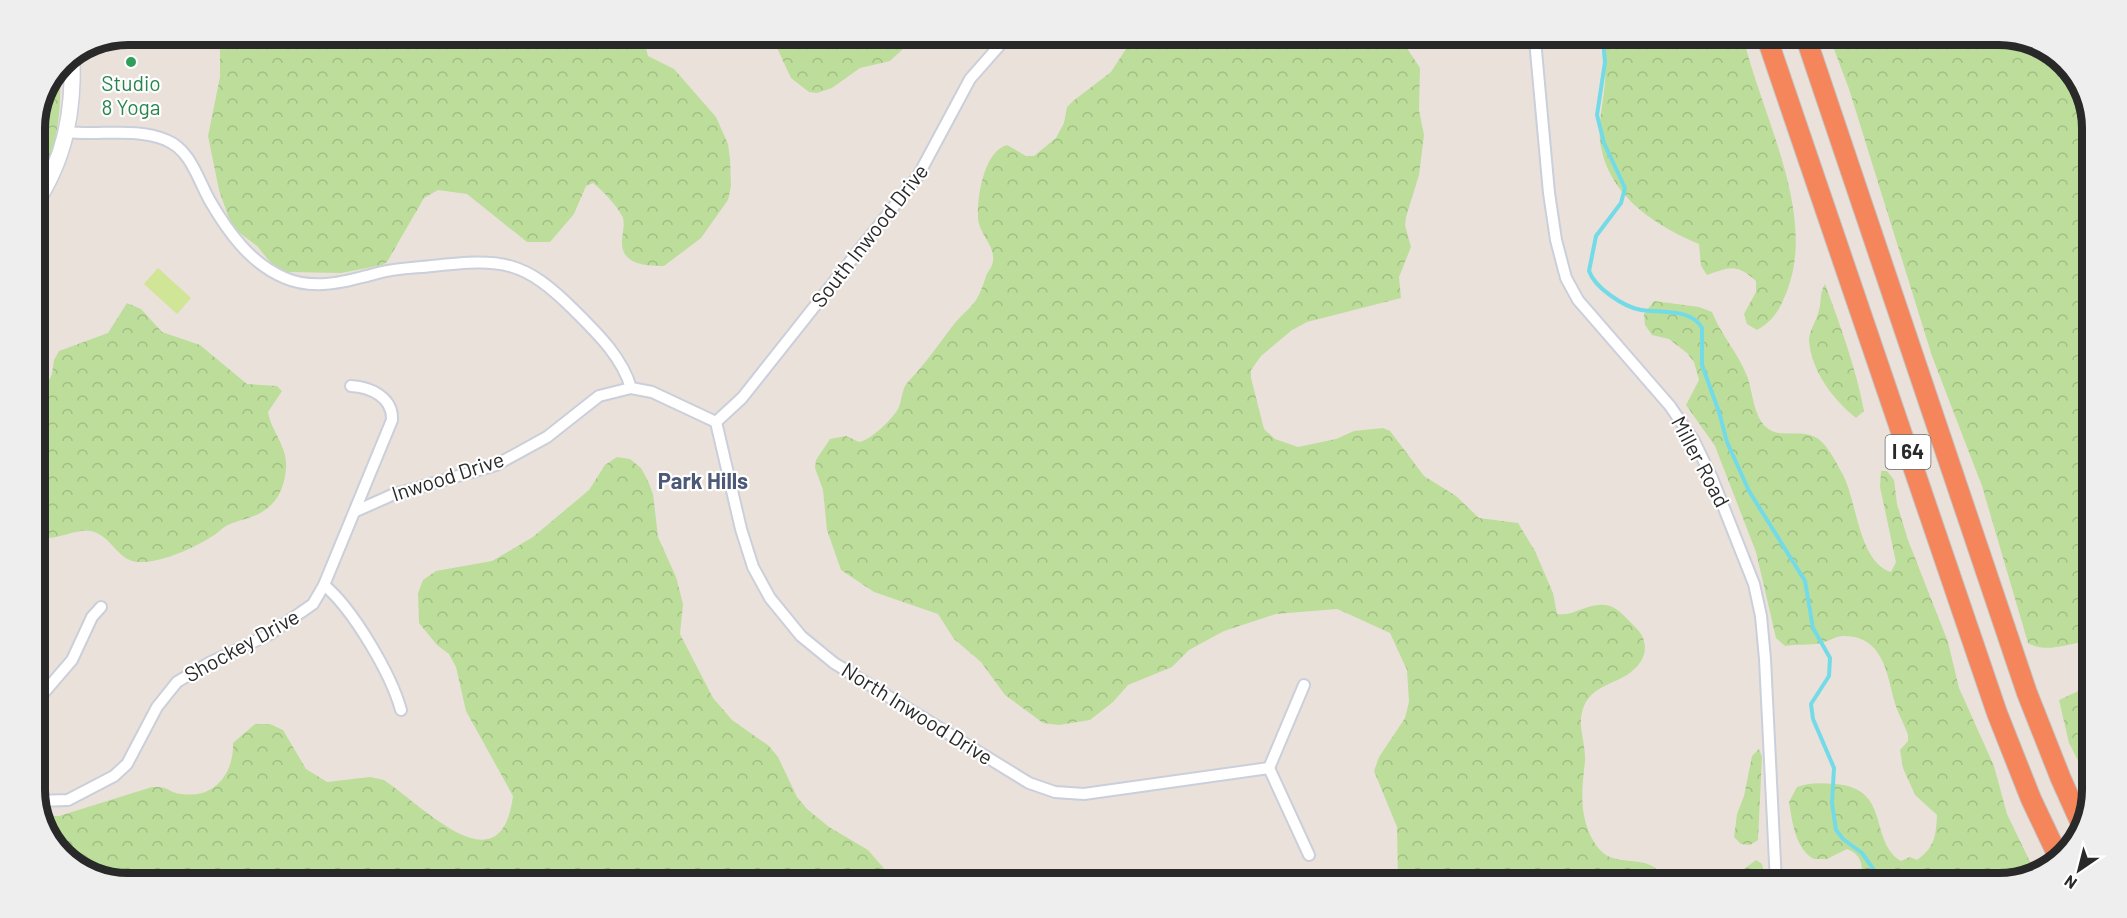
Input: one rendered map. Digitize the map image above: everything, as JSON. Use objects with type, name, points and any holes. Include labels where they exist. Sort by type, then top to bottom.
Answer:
[{"type":"highway","name":"I 64","points":[[1770,45],[1993,702],[2031,799],[2050,840]]},
{"type":"highway","name":"I 64","points":[[1808,45],[2027,693],[2078,815]]},
{"type":"street","name":"South Inwood Drive","points":[[716,422],[742,398],[918,176],[970,79],[1000,45]]},
{"type":"street","name":"Miller Road","points":[[1535,45],[1550,201],[1556,240],[1566,278],[1586,309],[1670,406],[1694,441],[1722,502],[1754,585],[1761,616],[1765,659],[1776,873]]},
{"type":"street","points":[[45,186],[55,169],[67,132],[72,103],[72,67]]},
{"type":"street","points":[[67,132],[144,134],[175,145],[186,154],[220,218],[242,246],[269,269],[294,281],[331,284],[387,271],[480,261],[517,267],[551,289],[590,326],[618,359],[631,388],[652,392],[716,422]]},
{"type":"street","name":"Shockey Drive","points":[[46,801],[68,800],[114,777],[126,764],[163,698],[177,682],[290,622],[313,604],[324,585],[356,511],[392,420],[389,404],[373,390],[351,386]]},
{"type":"street","name":"Inwood Drive","points":[[356,511],[392,495],[496,465],[547,437],[599,396],[631,388]]},
{"type":"street","name":"North Inwood Drive","points":[[716,422],[741,529],[761,584],[780,612],[801,636],[852,674],[1012,774],[1055,792],[1084,794],[1269,768]]},
{"type":"street","points":[[324,585],[344,606],[386,672],[401,710]]},
{"type":"street","points":[[45,691],[72,660],[92,617],[100,607]]},
{"type":"street","points":[[1304,685],[1269,768],[1309,855]]},
{"type":"green space","points":[[220,45],[645,45],[648,56],[674,69],[716,117],[728,144],[731,186],[728,200],[701,238],[664,266],[657,266],[636,263],[626,255],[622,241],[623,218],[610,199],[593,183],[586,186],[574,214],[550,242],[527,242],[467,194],[438,190],[424,198],[387,262],[382,265],[341,273],[286,272],[271,263],[257,246],[232,227],[219,190],[208,136],[220,77]]},
{"type":"green space","points":[[776,45],[907,45],[890,61],[860,68],[832,88],[817,93],[809,92],[791,78]]},
{"type":"green space","points":[[1128,45],[1405,45],[1420,68],[1419,110],[1424,135],[1419,175],[1406,217],[1405,225],[1411,247],[1399,277],[1401,298],[1307,322],[1292,330],[1261,356],[1251,370],[1251,378],[1264,429],[1275,439],[1298,447],[1336,439],[1354,431],[1383,428],[1390,431],[1424,476],[1456,496],[1479,518],[1518,523],[1535,551],[1553,593],[1557,614],[1570,613],[1596,605],[1610,606],[1620,612],[1639,631],[1645,643],[1645,649],[1637,667],[1599,689],[1584,706],[1581,720],[1585,754],[1583,805],[1588,831],[1605,855],[1641,862],[1655,868],[1659,873],[1398,873],[1397,827],[1374,771],[1379,757],[1405,718],[1409,702],[1407,670],[1390,633],[1337,609],[1276,614],[1224,631],[1189,650],[1172,667],[1128,685],[1113,702],[1090,720],[1059,725],[1043,723],[1005,695],[981,662],[954,639],[938,614],[874,592],[841,570],[827,530],[823,490],[815,468],[816,460],[830,439],[846,436],[859,442],[864,441],[887,422],[899,407],[906,384],[976,301],[993,262],[992,249],[978,217],[981,187],[987,165],[993,156],[1007,145],[1026,156],[1034,156],[1056,138],[1064,123],[1067,107],[1111,72]]},
{"type":"green space","points":[[1604,45],[1745,45],[1784,165],[1795,230],[1795,261],[1787,291],[1776,314],[1757,330],[1747,324],[1744,314],[1756,292],[1756,281],[1743,271],[1733,268],[1707,275],[1701,266],[1699,244],[1649,217],[1622,192],[1612,176],[1604,159],[1600,140],[1600,118],[1605,81]]},
{"type":"green space","points":[[1832,45],[1999,45],[2031,51],[2041,56],[2061,73],[2078,101],[2082,122],[2082,643],[2049,648],[2028,643],[1982,486],[1932,356],[1849,89]]},
{"type":"green space","points":[[60,81],[57,130],[45,170],[45,122],[48,106]]},
{"type":"green space","points":[[158,268],[191,298],[177,314],[144,284]]},
{"type":"green space","points":[[1825,284],[1861,395],[1864,411],[1856,418],[1825,384],[1814,363],[1811,351],[1809,337],[1818,314]]},
{"type":"green space","points":[[1654,301],[1699,307],[1712,312],[1743,368],[1762,422],[1771,431],[1809,435],[1823,443],[1834,458],[1847,484],[1865,543],[1880,566],[1891,572],[1896,562],[1880,487],[1881,471],[1887,471],[1894,480],[1897,504],[1908,540],[1948,642],[1959,688],[1994,766],[2007,814],[2032,866],[2021,870],[1999,873],[1861,873],[1860,859],[1847,849],[1827,859],[1814,859],[1802,848],[1795,834],[1789,802],[1797,787],[1802,785],[1835,784],[1853,788],[1865,795],[1872,805],[1891,852],[1901,861],[1910,857],[1917,860],[1928,850],[1935,835],[1937,815],[1915,795],[1903,768],[1900,750],[1908,741],[1908,735],[1895,704],[1885,667],[1875,649],[1867,642],[1844,636],[1817,644],[1785,646],[1776,638],[1756,552],[1715,446],[1686,405],[1699,380],[1694,362],[1687,353],[1669,339],[1652,335],[1645,325],[1644,314]]},
{"type":"green space","points":[[127,303],[141,309],[162,332],[200,345],[247,384],[277,386],[282,391],[268,412],[286,460],[285,473],[280,493],[265,510],[226,526],[195,546],[166,558],[147,562],[131,561],[103,537],[90,531],[74,532],[57,537],[45,536],[45,389],[59,351],[108,333]]},
{"type":"green space","points":[[617,457],[630,459],[641,468],[648,481],[653,494],[658,537],[676,577],[683,604],[680,634],[713,698],[732,720],[769,746],[778,757],[797,797],[807,809],[829,827],[868,850],[888,873],[128,873],[96,867],[77,856],[62,841],[49,816],[59,816],[152,787],[182,794],[194,794],[213,788],[226,774],[233,743],[255,724],[270,724],[283,730],[306,769],[327,782],[370,777],[384,780],[438,821],[458,833],[477,839],[493,837],[506,824],[513,796],[466,711],[456,667],[449,654],[437,645],[419,623],[418,593],[423,580],[436,571],[492,561],[533,537],[589,490],[605,465]]},
{"type":"green space","points":[[2082,689],[2082,768],[2069,743],[2059,700]]},
{"type":"green space","points":[[1759,749],[1762,757],[1758,840],[1750,845],[1741,844],[1734,837],[1737,814],[1744,796],[1752,756]]},
{"type":"green space","points":[[1756,860],[1762,864],[1764,873],[1744,873],[1744,869]]},
{"type":"waterway","points":[[1603,45],[1605,62],[1597,115],[1604,143],[1625,188],[1621,203],[1596,236],[1589,271],[1597,284],[1611,296],[1627,305],[1641,310],[1683,314],[1691,317],[1702,328],[1702,365],[1727,442],[1749,491],[1805,581],[1813,628],[1830,658],[1829,676],[1811,704],[1813,719],[1834,768],[1832,803],[1836,830],[1843,839],[1862,853],[1876,873]]},
{"type":"place","name":"Studio 8 Yoga","points":[[131,62]]},
{"type":"district","name":"Park Hills","points":[[703,481]]}]
